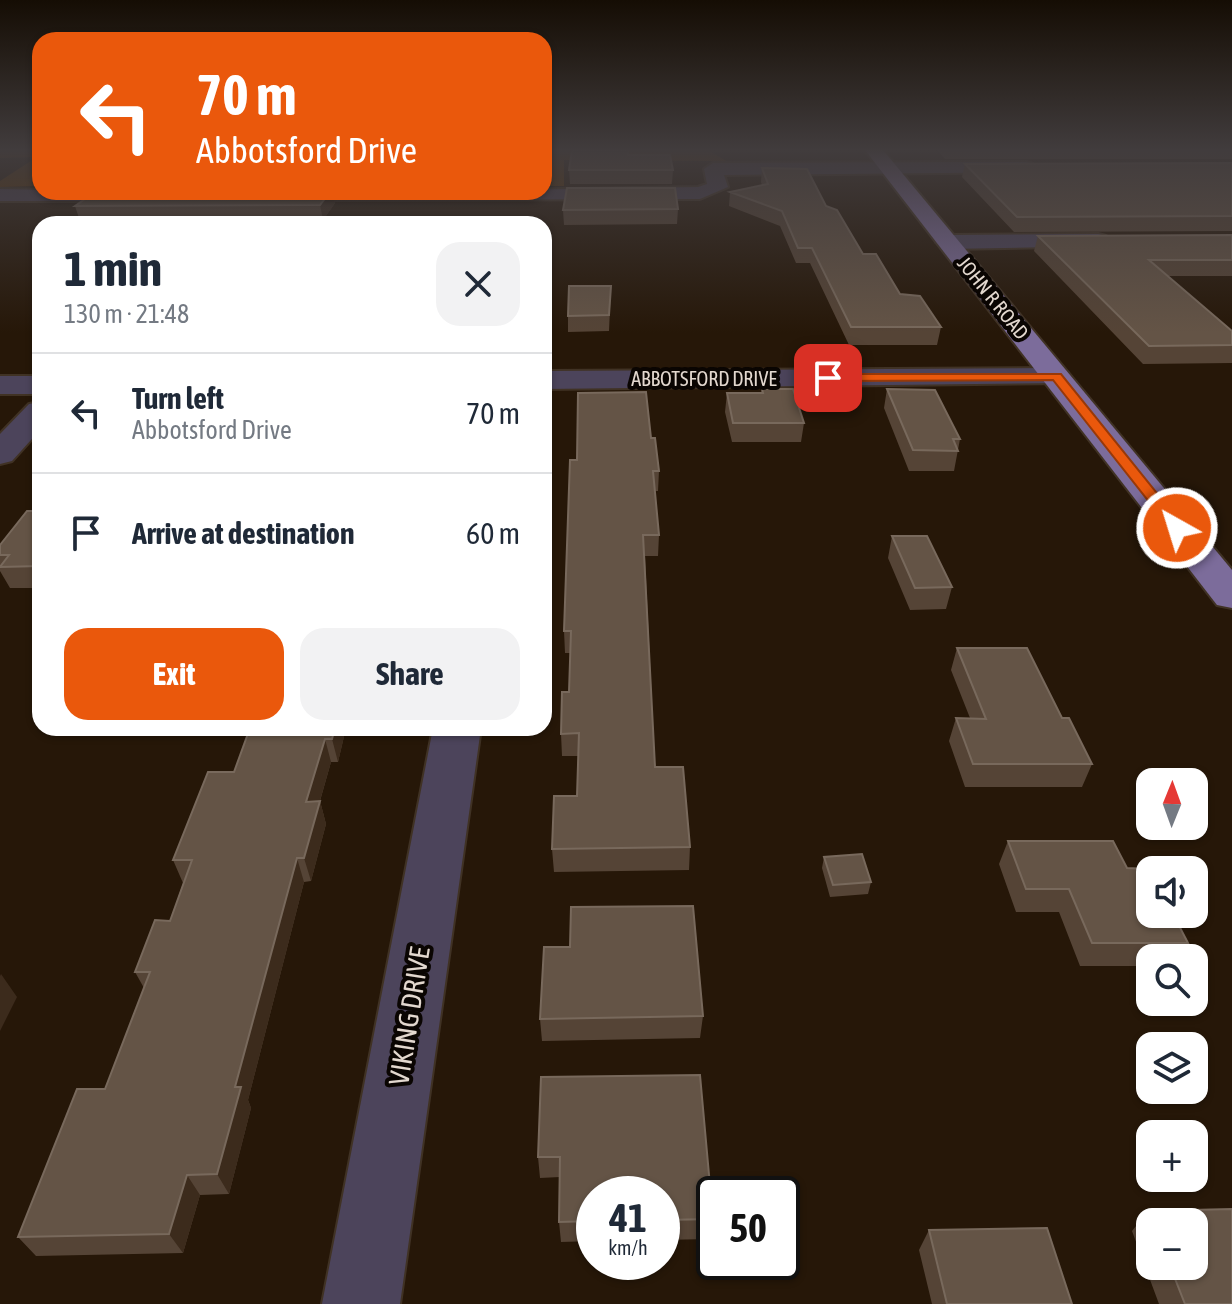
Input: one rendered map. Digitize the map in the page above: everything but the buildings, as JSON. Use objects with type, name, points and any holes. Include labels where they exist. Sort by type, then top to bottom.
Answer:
[{"type":"main road","name":"JOHN R ROAD","points":[[922,211],[1232,596]]},
{"type":"street","points":[[947,242],[1124,241]]},
{"type":"street","name":"ABBOTSFORD DRIVE","points":[[552,380],[1056,377]]},
{"type":"street","points":[[0,385],[32,385]]},
{"type":"street","points":[[0,454],[32,420]]},
{"type":"street","name":"VIKING DRIVE","points":[[361,1304],[456,736]]},
{"type":"route","points":[[828,378],[1056,377],[1177,528]]}]
